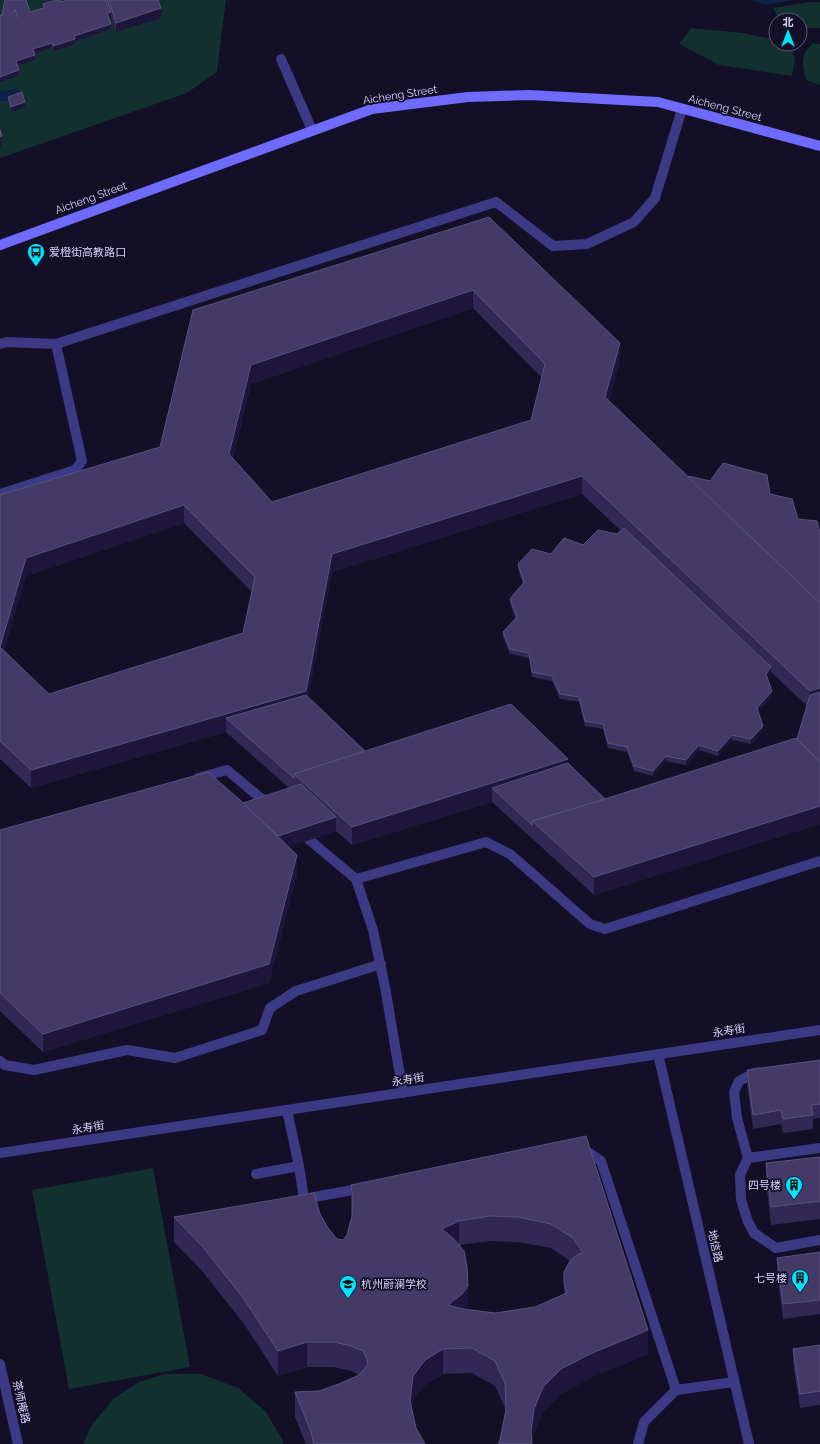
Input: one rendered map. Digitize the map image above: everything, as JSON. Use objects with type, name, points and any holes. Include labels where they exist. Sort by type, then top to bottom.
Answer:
[{"type":"street","points":[[281,59],[312,130]]},
{"type":"street","name":"Aicheng Street","points":[[0,245],[372,109],[468,96],[529,95],[658,102],[820,146]]},
{"type":"street","points":[[0,344],[7,342],[56,344],[496,202],[553,246],[587,244],[634,222],[655,198],[682,109]]},
{"type":"street","points":[[0,494],[75,470],[82,461],[56,344]]},
{"type":"street","points":[[189,781],[227,770],[280,814]]},
{"type":"street","points":[[291,824],[356,879],[373,930],[381,964],[403,1093]]},
{"type":"street","points":[[356,879],[486,842],[510,854],[590,924],[605,929],[820,861]]},
{"type":"street","points":[[0,1061],[5,1065],[34,1070],[127,1050],[175,1058],[262,1030],[270,1008],[296,992],[381,964]]},
{"type":"street","name":"永寿街","points":[[0,1153],[820,1030]]},
{"type":"street","name":"地信路","points":[[658,1054],[749,1444]]},
{"type":"street","points":[[769,1070],[755,1073],[739,1081],[734,1092],[737,1118],[748,1158],[740,1175],[741,1200],[748,1222],[754,1233],[776,1248],[820,1240]]},
{"type":"street","points":[[287,1110],[299,1166],[300,1200],[373,1187]]},
{"type":"street","points":[[748,1158],[820,1148]]},
{"type":"street","points":[[572,1152],[586,1151],[601,1161],[676,1390]]},
{"type":"street","points":[[256,1174],[299,1166]]},
{"type":"street","name":"茶师庵路","points":[[0,1364],[18,1444]]},
{"type":"street","points":[[638,1444],[644,1422],[676,1390],[734,1382]]},
{"type":"green space","points":[[0,0],[226,0],[217,72],[187,93],[0,158]]},
{"type":"green space","points":[[809,2],[820,2],[820,28],[808,28],[808,12],[775,12],[773,8]]},
{"type":"green space","points":[[691,28],[743,33],[768,38],[768,52],[793,52],[795,59],[792,76],[719,65],[679,44]]},
{"type":"green space","points":[[813,43],[820,44],[820,85],[806,80],[803,60],[809,47]]},
{"type":"green space","points":[[153,1168],[190,1367],[69,1389],[32,1190]]},
{"type":"green space","points":[[165,1374],[201,1374],[238,1388],[266,1412],[282,1439],[283,1444],[83,1444],[91,1426],[114,1398],[139,1382]]},
{"type":"water","points":[[750,0],[794,0],[765,5]]},
{"type":"water","points":[[15,89],[20,91],[22,95],[8,101],[0,101],[0,91]]},
{"type":"building","points":[[5,0],[26,0],[30,12],[44,8],[43,4],[57,0],[60,0],[61,2],[68,0],[107,0],[111,12],[107,13],[111,24],[74,36],[75,39],[53,46],[52,43],[33,49],[35,55],[16,61],[19,70],[0,77],[0,15],[2,15]],"holes":[[[15,9],[16,17],[14,13]]]},
{"type":"building","points":[[109,0],[158,0],[161,8],[116,23]]},
{"type":"building","points":[[22,92],[25,102],[11,107],[8,97]]},
{"type":"building","points":[[489,217],[620,343],[605,397],[820,603],[820,688],[810,691],[582,476],[332,554],[306,691],[31,770],[0,741],[0,647],[0,495],[160,447],[193,310]],"holes":[[[473,290],[545,364],[531,420],[272,502],[229,454],[251,365]],[[184,505],[255,577],[243,633],[49,694],[0,647],[26,558]]]},
{"type":"building","points":[[723,463],[767,475],[770,494],[792,499],[798,519],[817,521],[820,533],[820,603],[688,477],[710,481]]},
{"type":"building","points":[[624,528],[771,667],[766,674],[772,691],[757,708],[763,726],[751,739],[732,735],[718,751],[699,745],[686,760],[666,756],[653,771],[634,766],[627,747],[608,743],[603,724],[585,721],[579,697],[560,694],[552,676],[532,672],[529,653],[510,649],[503,632],[517,617],[510,599],[524,582],[518,564],[532,549],[551,554],[564,538],[583,545],[598,530],[617,534]]},
{"type":"building","points":[[820,692],[820,762],[797,739],[810,695]]},
{"type":"building","points":[[306,695],[365,751],[294,774],[294,778],[226,718]]},
{"type":"building","points":[[511,704],[568,759],[352,827],[294,774]]},
{"type":"building","points":[[796,738],[820,762],[820,806],[594,877],[532,821],[608,798]]},
{"type":"building","points":[[568,763],[605,799],[532,821],[532,825],[492,788]]},
{"type":"building","points":[[208,772],[240,800],[297,855],[269,964],[43,1034],[0,993],[0,830]]},
{"type":"building","points":[[301,784],[336,817],[278,836],[243,803]]},
{"type":"building","points":[[820,1060],[820,1104],[811,1105],[813,1115],[783,1119],[781,1110],[753,1115],[747,1070]]},
{"type":"building","points":[[586,1136],[648,1330],[590,1354],[561,1369],[543,1387],[534,1409],[531,1431],[532,1444],[498,1444],[506,1410],[505,1383],[495,1361],[472,1348],[443,1349],[425,1360],[413,1376],[410,1401],[416,1428],[425,1444],[314,1444],[311,1432],[295,1392],[319,1391],[359,1375],[368,1365],[363,1351],[351,1346],[334,1342],[307,1342],[278,1351],[244,1299],[203,1247],[174,1217],[314,1193],[320,1214],[328,1228],[337,1239],[343,1240],[347,1235],[352,1216],[353,1199],[351,1185]],"holes":[[[490,1216],[518,1217],[551,1224],[573,1238],[583,1253],[577,1255],[570,1261],[564,1272],[564,1283],[567,1293],[535,1307],[495,1313],[463,1309],[448,1305],[462,1294],[468,1286],[467,1267],[464,1251],[454,1239],[442,1229],[459,1221]]]},
{"type":"building","points":[[820,1157],[820,1201],[771,1207],[766,1163]]},
{"type":"building","name":"七号楼","points":[[820,1252],[820,1300],[783,1304],[777,1258]]},
{"type":"building","points":[[820,1345],[820,1391],[800,1394],[793,1349]]},
{"type":"place","name":"爱橙街高教路口","points":[[36,267]]},
{"type":"place","name":"四号楼","points":[[794,1200]]},
{"type":"place","name":"七号楼","points":[[800,1293]]},
{"type":"place","name":"杭州蔚澜学校","points":[[348,1299]]}]
